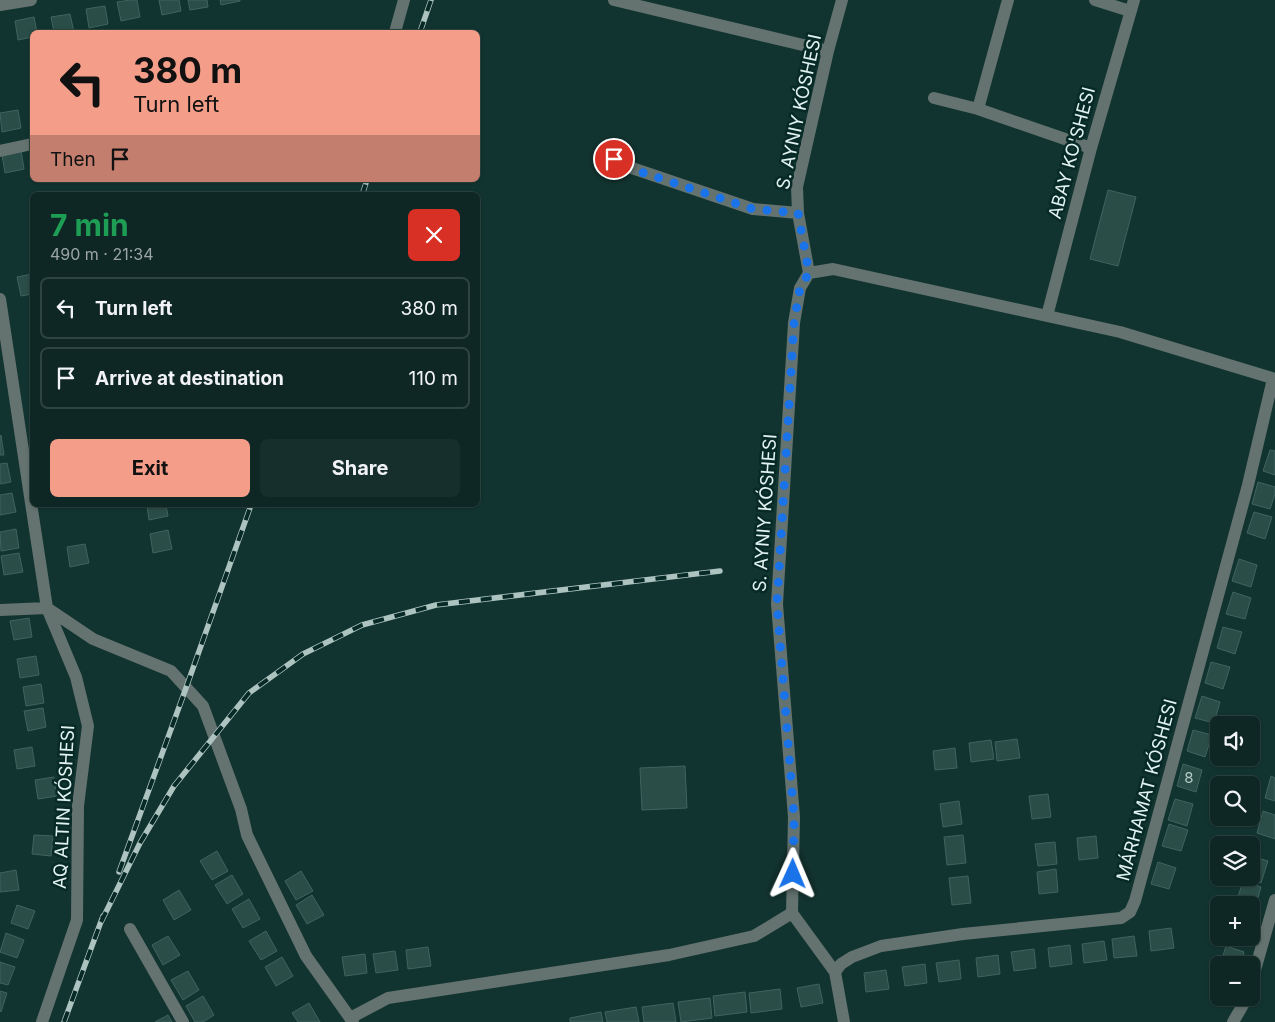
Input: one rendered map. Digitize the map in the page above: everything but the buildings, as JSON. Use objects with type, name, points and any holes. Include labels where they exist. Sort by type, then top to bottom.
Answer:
[{"type":"street","points":[[0,5],[31,0]]},
{"type":"street","points":[[396,30],[404,0]]},
{"type":"street","points":[[614,0],[828,51]]},
{"type":"street","name":"S. AYNIY KÓSHESI","points":[[792,912],[794,817],[777,604],[794,323],[800,288],[809,273],[798,213],[797,187],[828,51],[842,0]]},
{"type":"street","points":[[978,109],[1008,0]]},
{"type":"street","points":[[1095,0],[1132,5]]},
{"type":"street","name":"ABAY KO'SHESI","points":[[1047,316],[1091,148],[1132,5]]},
{"type":"street","points":[[934,98],[978,109],[1091,148]]},
{"type":"street","points":[[0,150],[30,144]]},
{"type":"street","points":[[602,152],[626,166],[753,209],[798,213]]},
{"type":"street","points":[[809,273],[833,269],[1120,332],[1274,379]]},
{"type":"street","name":"AQ ALTIN KÓSHESI","points":[[0,299],[30,496]]},
{"type":"street","name":"MÁRHAMAT KÓSHESI","points":[[835,972],[841,964],[852,957],[882,946],[963,934],[1121,918],[1130,912],[1135,901],[1248,485],[1274,379]]},
{"type":"street","name":"AQ ALTIN KÓSHESI","points":[[32,507],[47,608],[76,676],[88,726],[78,806],[77,920],[42,1022]]},
{"type":"street","points":[[0,610],[47,608],[93,639],[171,671],[203,706],[241,809],[247,835],[306,956],[352,1020],[388,998],[669,955],[754,936],[792,912],[835,972],[844,1022]]},
{"type":"street","points":[[1259,956],[1275,900]]},
{"type":"street","points":[[130,929],[183,1022]]},
{"type":"street","points":[[1233,1022],[1242,1006]]},
{"type":"railway","points":[[421,30],[431,0]]},
{"type":"railway","points":[[363,192],[366,182]]},
{"type":"railway","points":[[119,872],[250,507]]},
{"type":"railway","points":[[101,922],[140,843],[174,786],[249,693],[303,654],[362,625],[436,605],[720,571]]},
{"type":"railway","points":[[64,1022],[103,916]]},
{"type":"route","points":[[614,159],[641,172],[753,209],[798,213],[809,273],[800,288],[794,323],[777,604],[794,817],[793,874]]}]
